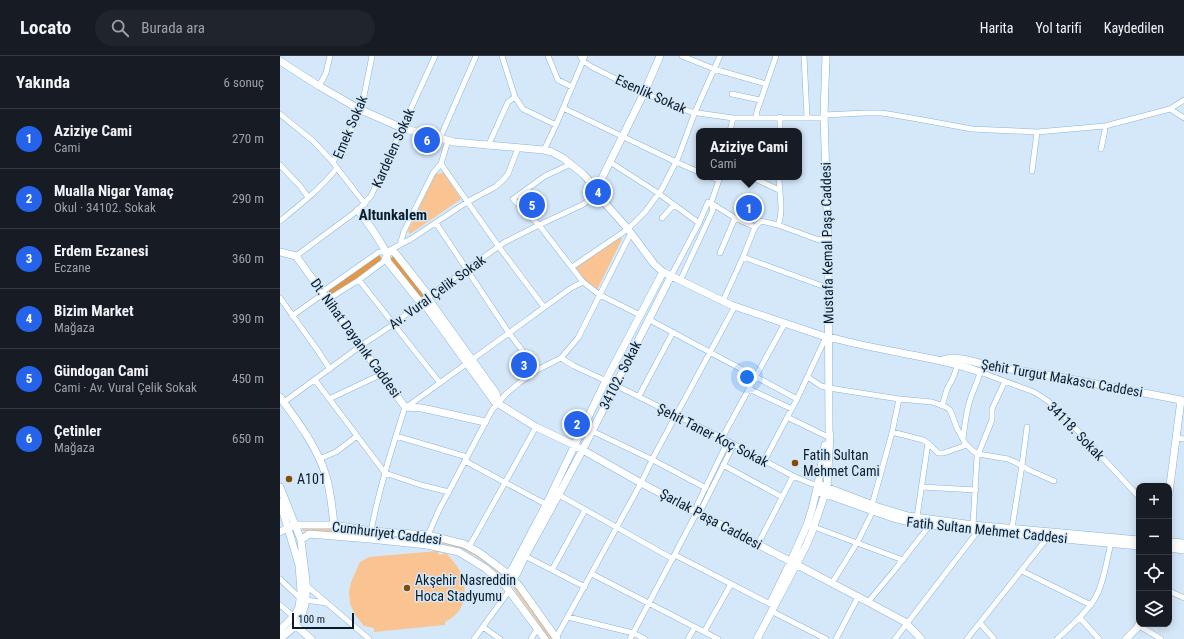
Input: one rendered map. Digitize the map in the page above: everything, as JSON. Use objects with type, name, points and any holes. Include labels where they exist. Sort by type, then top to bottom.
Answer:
[{"type":"street","points":[[320,86],[326,73],[330,56]]},
{"type":"street","name":"Emek Sokak","points":[[280,220],[330,177],[336,168],[333,162],[350,133],[364,96],[372,56]]},
{"type":"street","name":"Kardelen Sokak","points":[[296,256],[358,210],[371,196],[435,56]]},
{"type":"street","points":[[400,245],[404,231],[434,173],[441,164],[444,139],[476,56]]},
{"type":"street","points":[[502,56],[515,97],[523,109],[556,126]]},
{"type":"street","points":[[548,56],[558,80],[572,87]]},
{"type":"street","name":"Esenlik Sokak","points":[[580,56],[592,67],[644,93],[691,112],[732,118],[807,117],[882,113],[972,129],[1037,132],[1105,126],[1170,109],[1184,100]]},
{"type":"street","points":[[595,192],[644,93],[660,56]]},
{"type":"street","points":[[682,56],[714,68],[766,84]]},
{"type":"street","points":[[427,545],[428,535],[439,510],[492,410],[513,388],[537,370],[561,358],[578,338],[630,231],[658,193],[676,162],[695,112],[720,56]]},
{"type":"street","points":[[756,118],[756,111],[776,56]]},
{"type":"street","points":[[804,56],[807,117]]},
{"type":"street","name":"Mustafa Kemal Paşa Caddesi","points":[[794,563],[812,509],[815,486],[827,434],[829,388],[828,241],[824,116],[826,56]]},
{"type":"street","points":[[544,150],[556,126],[584,59]]},
{"type":"street","name":"Şehit Turgut Makascı Caddesi","points":[[280,60],[359,109],[402,128],[464,144],[544,150],[557,154],[589,180],[593,185],[595,192],[630,231],[649,258],[662,272],[723,301],[828,337],[856,344],[943,360],[980,372]]},
{"type":"street","points":[[732,94],[760,100]]},
{"type":"street","points":[[488,146],[508,102],[515,97]]},
{"type":"street","points":[[563,108],[696,171]]},
{"type":"street","points":[[1170,109],[1184,118]]},
{"type":"street","points":[[280,114],[312,141],[333,162]]},
{"type":"street","points":[[780,117],[780,128]]},
{"type":"street","points":[[730,128],[732,118]]},
{"type":"street","points":[[1101,149],[1106,130],[1105,126]]},
{"type":"street","points":[[1032,171],[1037,132]]},
{"type":"street","points":[[327,300],[359,280],[383,262],[386,252],[411,239],[467,202],[495,187],[508,174],[518,148]]},
{"type":"street","points":[[610,162],[674,204],[698,223]]},
{"type":"street","points":[[441,164],[499,247],[544,307]]},
{"type":"street","points":[[571,164],[545,176],[513,199],[539,225],[583,282],[600,295],[640,315]]},
{"type":"street","points":[[280,165],[300,186],[308,197]]},
{"type":"street","points":[[336,168],[365,204]]},
{"type":"street","points":[[680,281],[713,210],[711,203],[719,180]]},
{"type":"street","points":[[757,180],[779,190]]},
{"type":"street","points":[[778,225],[781,212],[779,180]]},
{"type":"street","name":"Av. Vural Çelik Sokak","points":[[282,400],[315,380],[362,345],[394,324],[424,299],[505,242],[582,205],[591,199],[595,192]]},
{"type":"street","points":[[671,276],[708,202],[711,203]]},
{"type":"street","points":[[711,203],[735,218],[754,227]]},
{"type":"street","points":[[662,218],[674,204]]},
{"type":"street","points":[[358,210],[386,252],[386,259],[388,262],[424,299]]},
{"type":"street","points":[[720,253],[735,218]]},
{"type":"street","points":[[723,301],[743,257],[754,227],[761,220],[816,239],[828,241]]},
{"type":"street","points":[[436,223],[509,333],[537,370]]},
{"type":"street","points":[[572,267],[630,231]]},
{"type":"street","points":[[280,252],[296,256]]},
{"type":"street","points":[[292,316],[379,252],[394,252],[424,299],[496,393],[498,403]]},
{"type":"street","name":"Dt. Nihat Dayanık Caddesi","points":[[296,256],[327,300],[407,406],[485,422]]},
{"type":"street","points":[[743,257],[828,288]]},
{"type":"street","name":"34102. Sokak","points":[[511,577],[517,573],[549,506],[574,446],[606,380],[662,272]]},
{"type":"street","name":"34102. Sokak","points":[[511,577],[549,506],[559,496],[671,276]]},
{"type":"street","points":[[359,280],[440,383]]},
{"type":"street","points":[[370,535],[376,505],[385,473],[407,406],[544,307],[571,288],[583,282]]},
{"type":"street","points":[[280,298],[330,369]]},
{"type":"street","points":[[556,639],[735,306]]},
{"type":"street","points":[[648,319],[797,399]]},
{"type":"street","points":[[722,438],[785,323]]},
{"type":"street","points":[[639,396],[673,332]]},
{"type":"street","points":[[764,461],[792,410],[828,337]]},
{"type":"street","name":"Şehit Taner Koç Sokak","points":[[561,358],[574,366],[677,415],[815,486]]},
{"type":"street","name":"Şehit Turgut Makascı Caddesi","points":[[943,360],[951,358],[963,359],[991,366],[1182,400],[1180,439]]},
{"type":"street","points":[[942,406],[947,388],[956,372],[958,364]]},
{"type":"street","points":[[892,432],[923,440],[938,453],[944,453],[964,446],[966,418],[970,398],[980,372]]},
{"type":"street","name":"34118. Sokak","points":[[980,372],[1034,392],[1048,401],[1085,438],[1136,494]]},
{"type":"street","points":[[329,400],[382,374]]},
{"type":"street","points":[[808,377],[821,386],[829,388],[899,399],[932,402],[942,406],[950,410],[964,441],[973,451],[978,454],[1008,459],[1054,481]]},
{"type":"street","points":[[315,380],[385,473],[421,485],[449,492]]},
{"type":"street","points":[[974,524],[978,454],[992,420],[992,409],[1005,381]]},
{"type":"street","points":[[749,389],[792,410]]},
{"type":"street","points":[[832,583],[857,543],[872,508],[899,399]]},
{"type":"street","points":[[282,400],[307,437],[326,475],[334,525]]},
{"type":"street","name":"Şarlak Paşa Caddesi","points":[[498,403],[536,427],[868,602],[907,624],[921,639]]},
{"type":"street","points":[[788,417],[827,434]]},
{"type":"street","points":[[470,547],[536,427]]},
{"type":"street","points":[[1012,528],[1027,427]]},
{"type":"street","points":[[592,431],[653,460],[706,488]]},
{"type":"street","name":"Mustafa Kemal Paşa Caddesi","points":[[751,639],[770,608],[794,563],[806,546],[814,527],[826,491],[830,435],[827,434]]},
{"type":"street","points":[[319,459],[336,452],[357,436]]},
{"type":"street","points":[[396,436],[466,459],[549,506]]},
{"type":"street","points":[[1171,483],[1180,439]]},
{"type":"street","points":[[697,512],[697,505],[728,441]]},
{"type":"street","points":[[917,517],[928,443]]},
{"type":"street","points":[[630,639],[697,512],[702,508],[734,444]]},
{"type":"street","points":[[723,465],[782,497]]},
{"type":"street","points":[[758,544],[793,476]]},
{"type":"street","name":"Fatih Sultan Mehmet Caddesi","points":[[815,486],[872,508],[892,518],[930,525],[978,531],[1136,540]]},
{"type":"street","points":[[280,487],[295,525],[303,537],[307,586],[301,616],[295,625],[280,638]]},
{"type":"street","points":[[922,487],[976,490]]},
{"type":"street","points":[[559,496],[617,528],[731,584],[770,608],[826,639]]},
{"type":"street","points":[[280,502],[299,565],[303,600],[294,616],[280,630]]},
{"type":"street","name":"Fatih Sultan Mehmet Caddesi","points":[[872,508],[917,517],[1012,528],[1136,546]]},
{"type":"street","points":[[552,570],[585,510]]},
{"type":"street","points":[[280,532],[295,525]]},
{"type":"street","name":"Cumhuriyet Caddesi","points":[[295,525],[334,525],[370,535],[455,550],[465,555],[500,579],[545,639]]},
{"type":"street","points":[[868,602],[930,525]]},
{"type":"street","points":[[814,527],[903,560]]},
{"type":"street","points":[[895,639],[978,531]]},
{"type":"street","points":[[968,639],[1022,571],[1048,534]]},
{"type":"street","name":"Cumhuriyet Caddesi","points":[[280,536],[428,535],[460,543],[470,547],[484,556],[511,577],[520,587],[556,639]]},
{"type":"street","points":[[1172,542],[1184,543]]},
{"type":"street","points":[[1057,639],[1080,618],[1098,594],[1111,543]]},
{"type":"street","points":[[1172,548],[1184,550]]},
{"type":"street","points":[[525,556],[585,587]]},
{"type":"street","points":[[1022,571],[1091,604]]},
{"type":"street","points":[[592,574],[718,639]]},
{"type":"street","points":[[474,639],[508,588],[511,577]]},
{"type":"street","points":[[280,579],[303,600],[326,604]]},
{"type":"street","points":[[704,632],[731,584]]},
{"type":"street","points":[[307,586],[326,604],[369,639]]},
{"type":"street","points":[[1172,592],[1184,598]]},
{"type":"street","points":[[836,639],[858,597]]},
{"type":"street","points":[[280,605],[294,616]]},
{"type":"street","name":"Mustafa Kemal Paşa Caddesi","points":[[756,639],[770,608]]},
{"type":"street","points":[[568,617],[633,633],[645,639]]},
{"type":"street","points":[[1080,618],[1099,639]]},
{"type":"street","points":[[980,623],[994,639]]},
{"type":"street","points":[[295,625],[311,639]]},
{"type":"street","points":[[483,627],[500,639]]},
{"type":"street","points":[[688,639],[695,627]]},
{"type":"street","points":[[1126,639],[1137,627]]},
{"type":"street","points":[[1143,627],[1161,639]]},
{"type":"street","points":[[531,639],[537,629]]},
{"type":"shaded area","points":[[444,173],[461,199],[410,234],[408,231],[435,174]]},
{"type":"shaded area","points":[[620,237],[622,239],[597,290],[585,281],[576,268]]},
{"type":"shaded area","points":[[379,255],[382,262],[331,296],[329,290]]},
{"type":"shaded area","points":[[393,256],[395,256],[424,293],[424,297],[421,299],[390,261]]},
{"type":"shaded area","points":[[302,528],[325,528],[367,533],[367,535],[303,531]]},
{"type":"shaded area","points":[[432,540],[461,546],[492,565],[505,576],[503,577],[483,561],[466,551],[454,546],[433,542]]},
{"type":"shaded area","name":"Akşehir Nasreddin Hoca Stadyumu","points":[[438,551],[439,555],[446,553],[456,564],[463,579],[465,593],[464,600],[457,613],[445,622],[445,625],[374,632],[374,628],[364,626],[356,616],[350,604],[349,592],[351,582],[360,562],[369,557]]},
{"type":"shaded area","points":[[515,587],[553,639],[550,639],[513,588]]},
{"type":"place","name":"Çetinler","points":[[427,140]]},
{"type":"place","name":"Bizim Market","points":[[598,192]]},
{"type":"place","name":"Gündogan Cami","points":[[532,205]]},
{"type":"place","name":"Aziziye Cami","points":[[749,208]]},
{"type":"place","name":"Erdem Eczanesi","points":[[524,365]]},
{"type":"place","name":"Mualla Nigar Yamaç","points":[[577,424]]},
{"type":"place","name":"Fatih Sultan Mehmet Cami","points":[[795,463]]},
{"type":"place","name":"A101","points":[[289,479]]},
{"type":"place","name":"Akşehir Nasreddin Hoca Stadyumu","points":[[407,588]]},
{"type":"district","name":"Altunkalem","points":[[393,215]]}]
